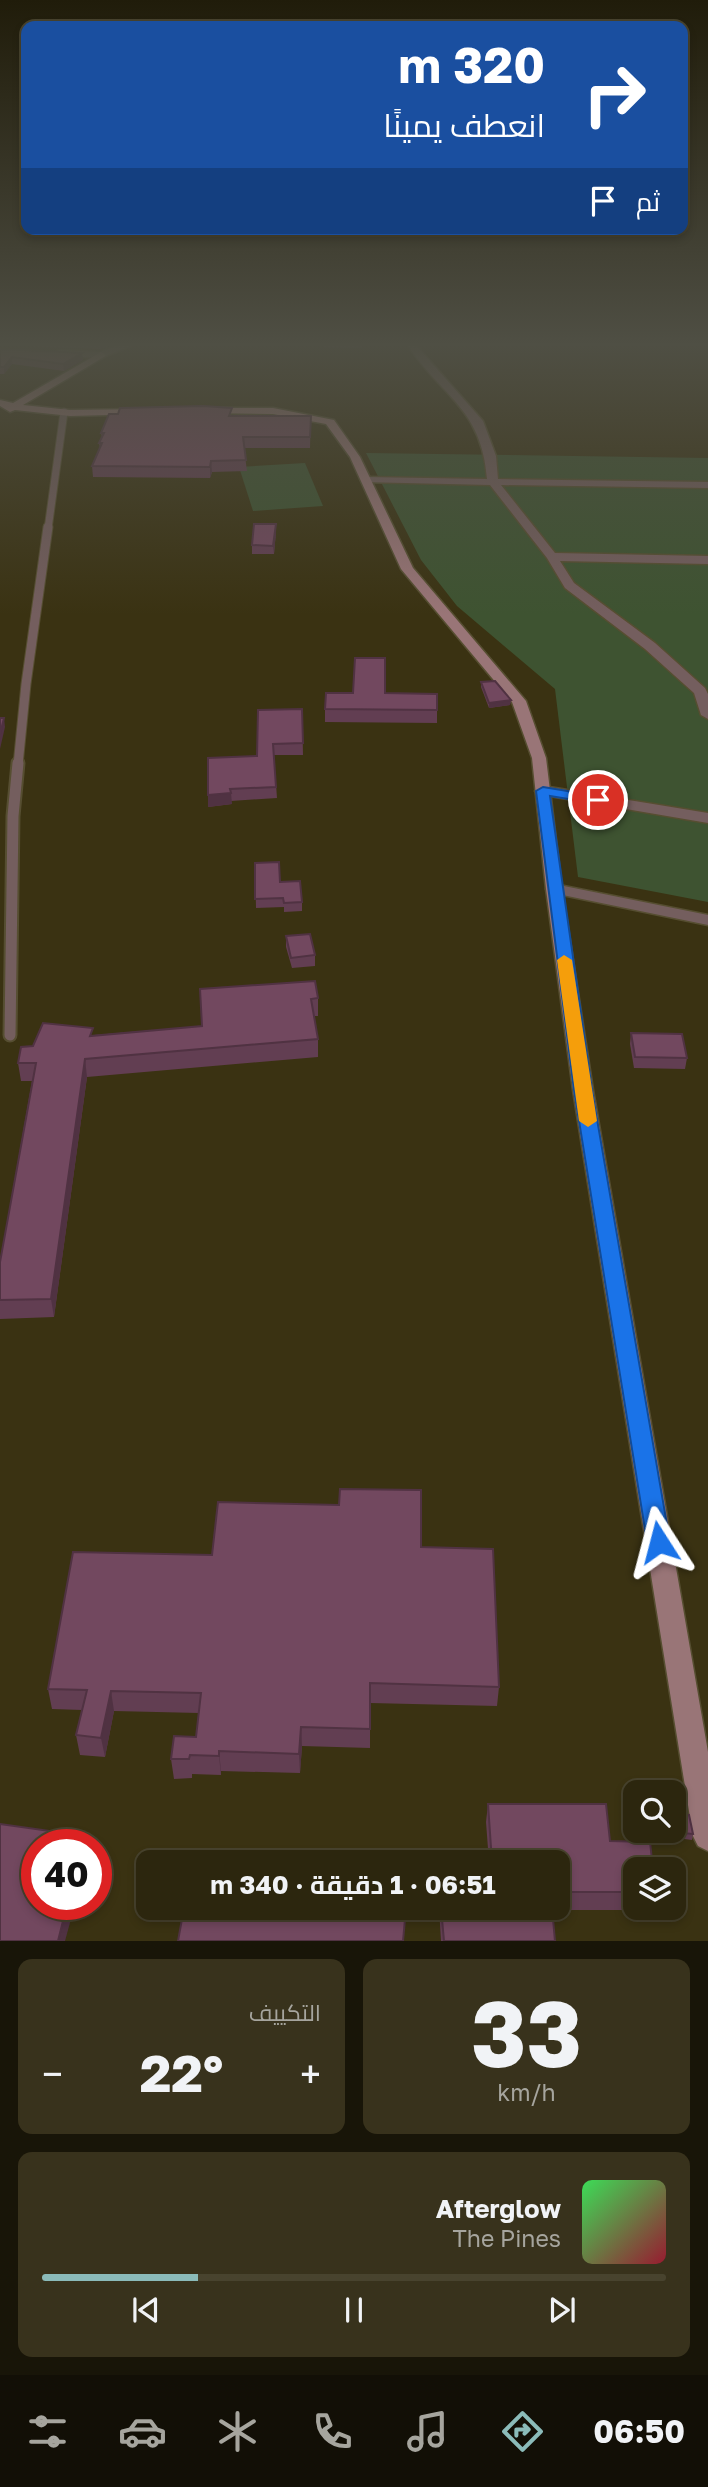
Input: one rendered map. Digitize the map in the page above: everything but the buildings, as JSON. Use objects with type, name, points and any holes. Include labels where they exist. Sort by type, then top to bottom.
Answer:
[{"type":"street","points":[[339,435],[355,457],[407,569],[519,701],[539,758],[554,889],[583,1090],[708,1836]]},
{"type":"street","points":[[483,435],[491,456],[494,482],[552,557],[569,585],[650,646],[700,691],[708,715]]},
{"type":"street","points":[[366,480],[708,485]]},
{"type":"street","points":[[552,557],[708,560]]},
{"type":"street","points":[[543,791],[708,818]]},
{"type":"street","points":[[554,889],[708,920]]},
{"type":"lane","points":[[10,1035],[12,816],[26,684],[61,435]]},
{"type":"green space","points":[[366,453],[708,458],[708,902],[578,877],[555,689],[457,606],[421,560]]},
{"type":"green space","points":[[305,463],[323,506],[253,511],[239,467]]},
{"type":"slow traffic","points":[[564,960],[588,1121]]},
{"type":"route","points":[[598,800],[543,791],[583,1090],[659,1542]]}]
